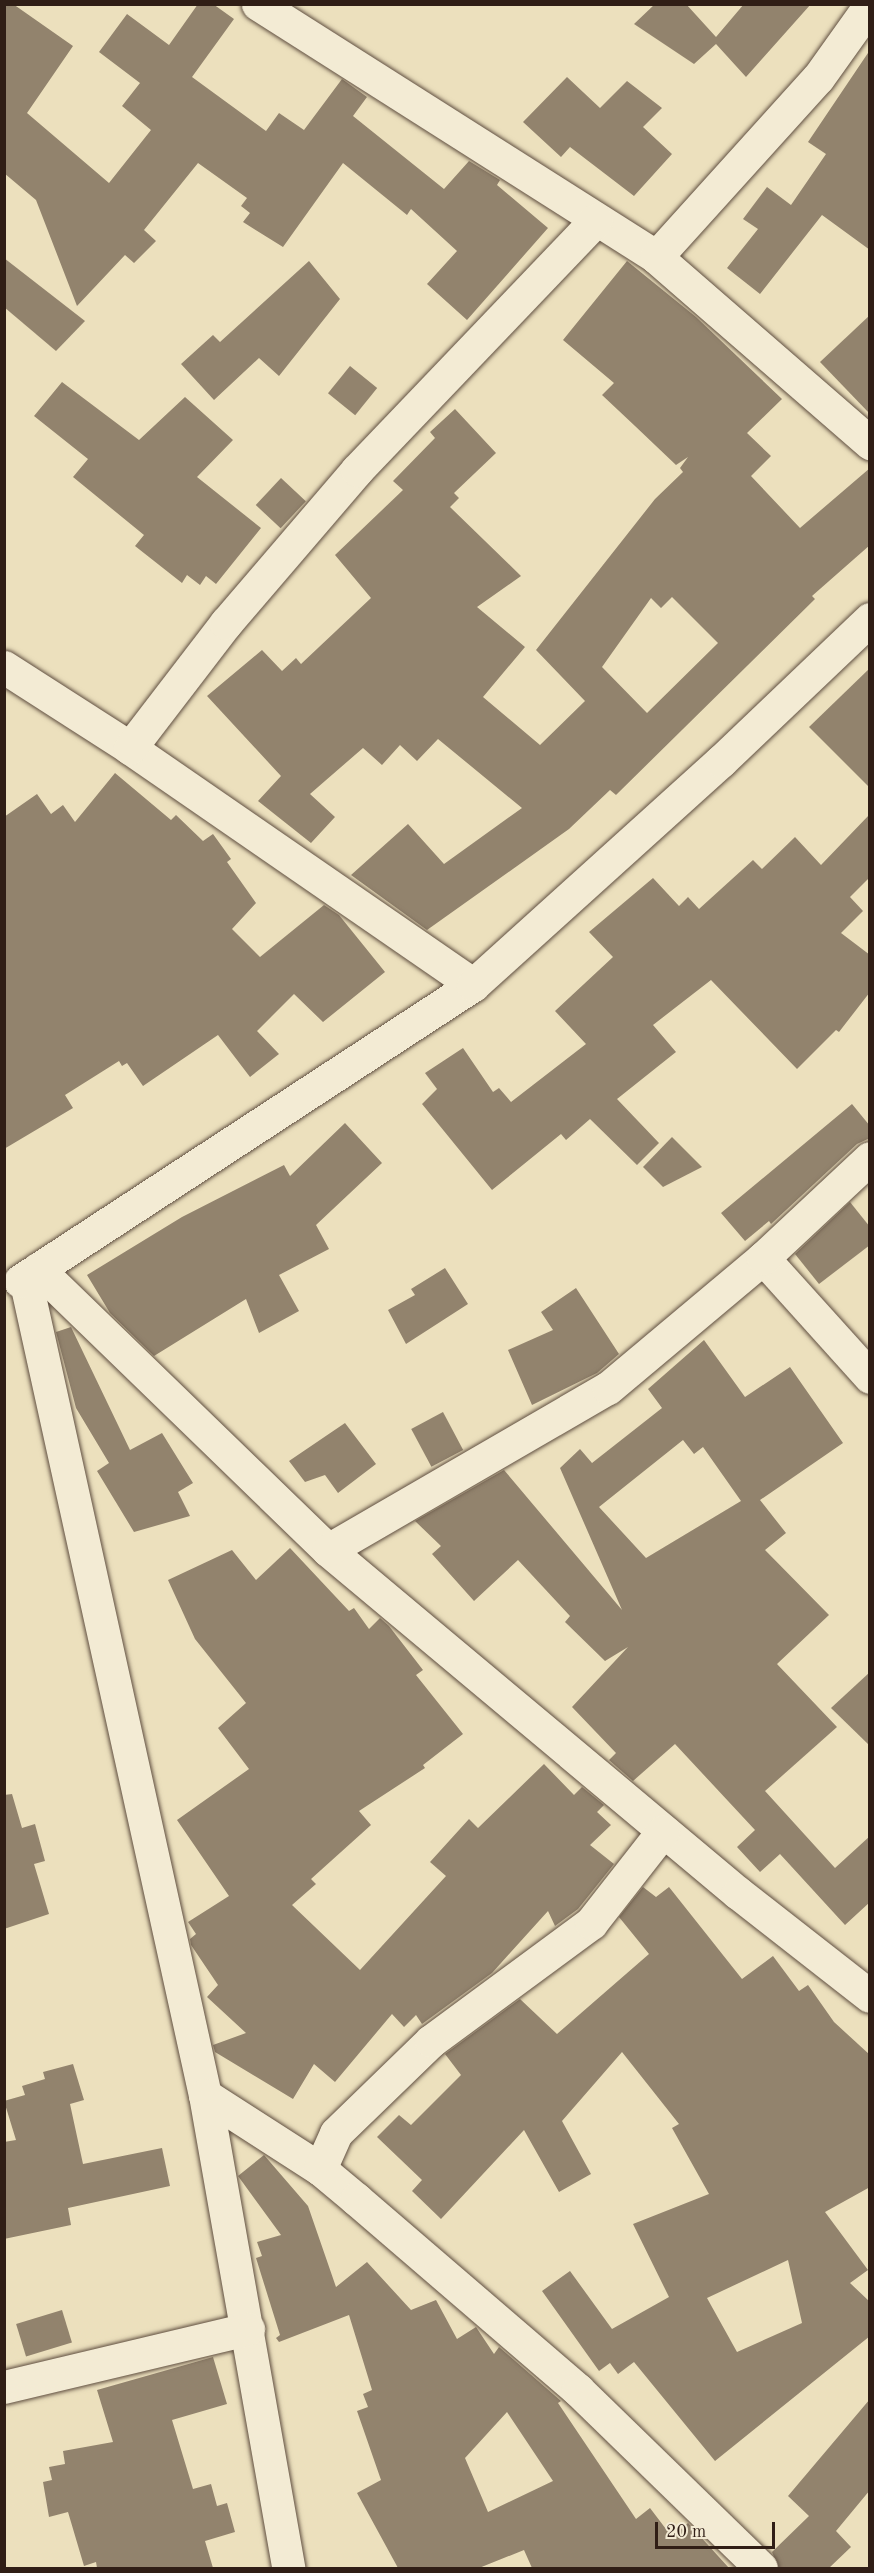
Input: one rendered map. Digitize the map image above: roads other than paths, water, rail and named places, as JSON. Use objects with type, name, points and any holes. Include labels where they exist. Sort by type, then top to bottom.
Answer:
[{"type":"street","points":[[258,4],[656,257],[870,443]]},
{"type":"street","points":[[656,257],[818,78],[870,5]]},
{"type":"street","points":[[130,748],[226,622],[357,470],[596,220]]},
{"type":"street","points":[[23,1279],[473,985],[721,761],[870,619]]},
{"type":"street","points":[[4,667],[130,748],[473,985]]},
{"type":"street","points":[[328,1550],[588,1402],[763,1258],[870,1158]]},
{"type":"street","points":[[763,1258],[870,1377]]},
{"type":"street","points":[[23,1279],[328,1550],[663,1831],[870,1996]]},
{"type":"street","points":[[23,1279],[205,2095],[249,2329],[288,2568]]},
{"type":"street","points":[[320,2169],[336,2133],[431,2041],[591,1923],[663,1831]]},
{"type":"street","points":[[205,2095],[320,2169],[578,2390],[761,2568]]},
{"type":"street","points":[[4,2387],[249,2329]]}]
